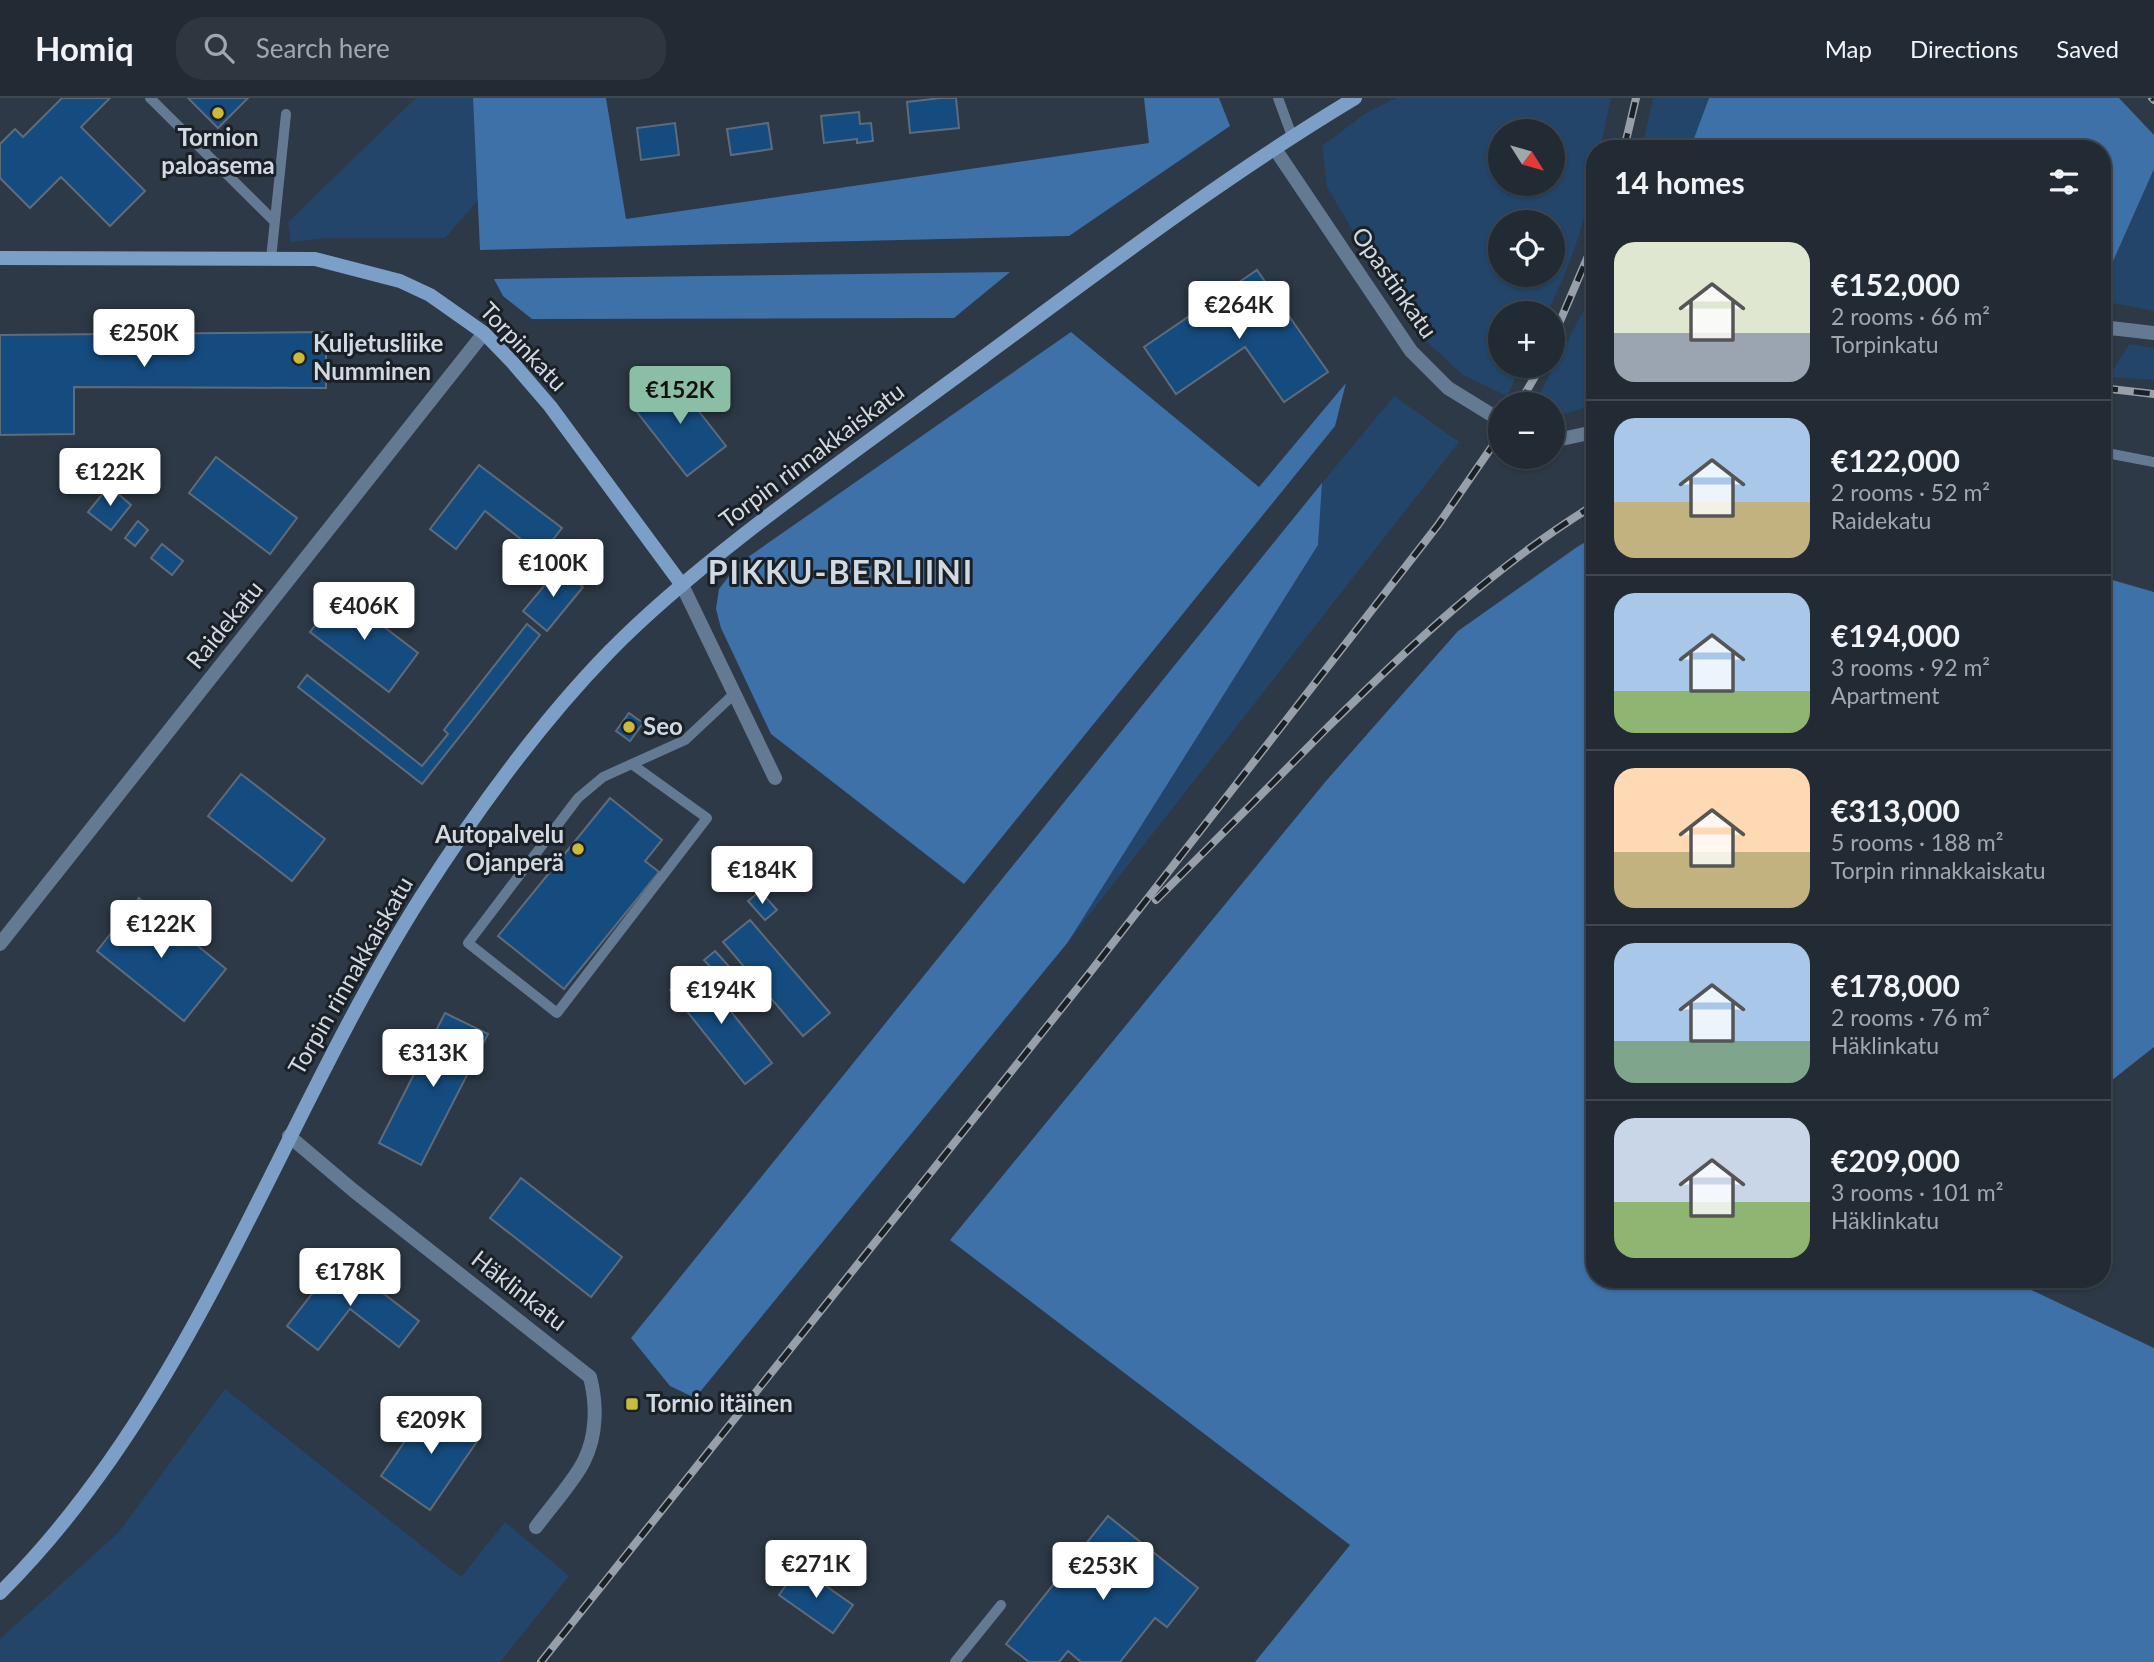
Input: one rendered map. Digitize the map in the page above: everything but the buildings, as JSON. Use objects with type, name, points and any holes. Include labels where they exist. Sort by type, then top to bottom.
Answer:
[{"type":"main road","name":"Torpin rinnakkaiskatu","points":[[0,1593],[67,1518],[111,1460],[154,1395],[199,1315],[289,1136],[419,900],[460,838],[570,694],[612,648],[682,585],[781,506],[1173,218],[1292,136],[1355,98]]},
{"type":"main road","name":"Torpinkatu","points":[[0,258],[315,259],[400,281],[430,295],[484,333],[550,406],[682,585]]},
{"type":"street","name":"Opastinkatu","points":[[1275,149],[1411,351],[1448,388],[1488,413]]},
{"type":"street","points":[[2111,328],[2154,333]]},
{"type":"street","name":"Raidekatu","points":[[0,944],[484,333]]},
{"type":"street","points":[[1565,438],[1586,434]]},
{"type":"street","name":"Torpinkatu","points":[[682,585],[775,778]]},
{"type":"street","name":"Häklinkatu","points":[[289,1136],[354,1191],[590,1377],[596,1401],[594,1426],[584,1461],[536,1527]]},
{"type":"lane","points":[[150,98],[274,221]]},
{"type":"lane","points":[[1278,98],[1292,136]]},
{"type":"lane","points":[[271,259],[286,114]]},
{"type":"lane","points":[[2111,454],[2154,462]]},
{"type":"lane","points":[[633,765],[707,818],[557,1013],[468,943],[578,798],[603,777],[685,740],[733,695]]},
{"type":"lane","points":[[955,1662],[1002,1605]]},
{"type":"shaded area","points":[[416,98],[473,98],[479,199],[445,238],[328,238],[291,242],[288,222]]},
{"type":"shaded area","points":[[473,98],[606,98],[626,219],[1149,143],[1144,98],[1219,98],[1230,126],[1069,236],[480,250]]},
{"type":"shaded area","points":[[1396,98],[1611,98],[1602,140],[1586,140],[1586,208],[1580,233],[1565,271],[1565,210],[1488,210],[1488,287],[1558,287],[1552,301],[1488,301],[1488,378],[1515,378],[1509,392],[1499,392],[1463,375],[1426,341],[1390,294],[1327,187],[1322,146],[1366,113]]},
{"type":"shaded area","points":[[1653,98],[1709,98],[1693,140],[1644,140]]},
{"type":"shaded area","points":[[1709,98],[2119,98],[2154,135],[2154,169],[2111,266],[2111,140],[1693,140]]},
{"type":"shaded area","points":[[2154,169],[2154,311],[2111,303],[2111,266]]},
{"type":"shaded area","points":[[1010,272],[954,318],[532,319],[503,296],[494,279]]},
{"type":"shaded area","points":[[1586,306],[1586,407],[1565,413],[1565,392],[1540,392],[1548,378],[1565,378],[1565,346]]},
{"type":"shaded area","points":[[1071,332],[1259,487],[1346,383],[1335,426],[964,884],[771,734],[721,628],[716,609],[719,589],[738,564]]},
{"type":"shaded area","points":[[2129,344],[2154,348],[2154,380],[2111,377]]},
{"type":"shaded area","points":[[1394,396],[1459,442],[1068,942],[1318,545],[1322,483]]},
{"type":"shaded area","points":[[1322,483],[1318,545],[1068,942],[695,1398],[670,1386],[631,1338]]},
{"type":"shaded area","points":[[1586,542],[1586,1288],[2027,1288],[2154,1348],[2154,1662],[1255,1662],[1350,1545],[950,1240],[1326,781],[1458,631]]},
{"type":"shaded area","points":[[2111,580],[2154,592],[2154,1047],[2111,1081]]},
{"type":"shaded area","points":[[225,1389],[461,1577],[505,1522],[569,1576],[500,1662],[0,1662],[0,1639],[118,1533]]},
{"type":"railway","points":[[1626,140],[1636,98]]},
{"type":"railway","points":[[1565,310],[1586,261]]},
{"type":"railway","points":[[1526,392],[1534,378]]},
{"type":"railway","points":[[2111,389],[2154,394]]},
{"type":"railway","points":[[541,1662],[1088,975],[1438,525],[1488,452]]},
{"type":"railway","points":[[1156,900],[1420,639],[1521,555],[1586,510]]},
{"type":"place","name":"Tornion paloasema","points":[[218,113]]},
{"type":"place","name":"Kuljetusliike Numminen","points":[[299,358]]},
{"type":"place","name":"Seo","points":[[629,727]]},
{"type":"place","name":"Autopalvelu Ojanperä","points":[[578,849]]},
{"type":"place","name":"Tornio itäinen","points":[[632,1404]]},
{"type":"district","name":"PIKKU-BERLIINI","points":[[841,573]]}]
